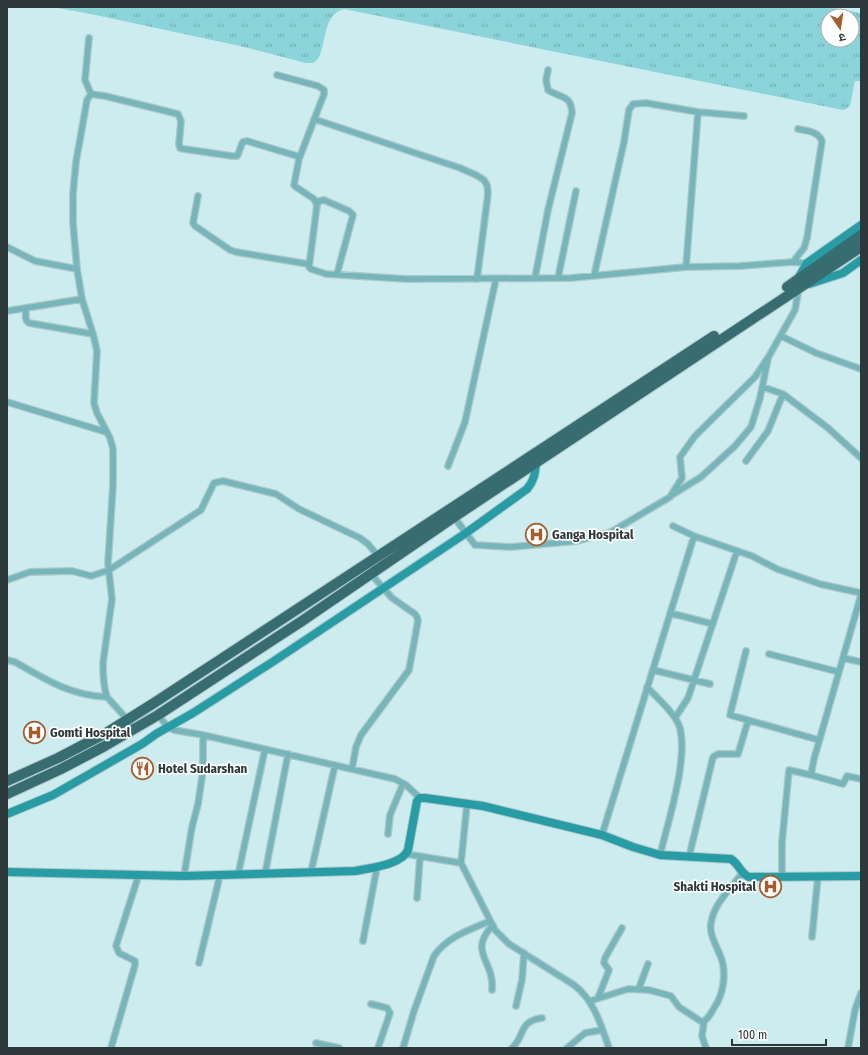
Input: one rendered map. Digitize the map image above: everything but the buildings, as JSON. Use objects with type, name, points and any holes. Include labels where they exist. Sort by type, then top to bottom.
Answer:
[{"type":"highway","points":[[7,794],[61,769],[158,715],[302,621],[798,285],[861,236]]},
{"type":"highway","points":[[7,782],[58,758],[106,733],[127,720],[378,556],[798,285],[861,246]]},
{"type":"street","points":[[89,38],[85,80],[91,94]]},
{"type":"street","points":[[535,278],[548,210],[572,113],[569,100],[548,90],[546,80],[548,70]]},
{"type":"street","points":[[277,75],[322,88],[324,94],[299,159],[294,185],[316,202],[324,200],[349,211],[353,215],[337,274]]},
{"type":"street","points":[[91,94],[178,114],[181,121],[179,144],[180,148],[184,150],[236,156],[239,153],[241,144],[247,141],[297,156],[299,159]]},
{"type":"street","points":[[91,94],[87,100],[74,175],[73,223],[77,269],[82,299],[93,334],[98,357],[94,403],[113,449],[113,485],[108,557],[112,599],[103,663],[104,685],[107,697],[135,728]]},
{"type":"street","points":[[594,276],[624,142],[629,110],[633,104],[639,103],[698,112],[744,116]]},
{"type":"street","points":[[686,267],[698,112]]},
{"type":"street","points":[[314,119],[460,168],[484,180],[487,185],[488,194],[477,279]]},
{"type":"street","points":[[794,262],[804,248],[807,238],[822,141],[820,136],[815,133],[798,129]]},
{"type":"street","points":[[558,278],[576,191]]},
{"type":"street","points":[[198,196],[193,223],[195,226],[230,250],[308,264]]},
{"type":"street","points":[[316,202],[317,205],[308,264],[311,270],[326,274],[406,280],[558,278],[686,267],[740,266],[794,262],[807,264]]},
{"type":"street","points":[[670,497],[682,478],[680,457],[695,436],[755,377],[781,336],[795,310],[798,285],[807,264],[861,225]]},
{"type":"street","points":[[7,247],[35,261],[77,269]]},
{"type":"street","points":[[798,285],[843,272],[861,260]]},
{"type":"street","points":[[448,466],[464,422],[496,279]]},
{"type":"street","points":[[7,311],[82,299]]},
{"type":"street","points":[[26,309],[26,322],[93,334]]},
{"type":"street","points":[[781,336],[816,353],[861,369]]},
{"type":"street","points":[[454,517],[475,545],[511,547],[577,541],[611,532],[701,477],[739,441],[750,427],[763,387],[769,356]]},
{"type":"street","points":[[763,387],[783,394],[828,428],[861,458]]},
{"type":"street","points":[[746,461],[768,431],[783,394]]},
{"type":"street","points":[[7,402],[106,432]]},
{"type":"street","points":[[7,814],[52,794],[142,744],[274,661],[466,532],[527,489],[532,483],[536,463]]},
{"type":"street","points":[[7,580],[30,572],[72,571],[91,576],[109,570],[200,510],[214,483],[218,481],[276,494],[299,509],[360,538],[368,544],[378,556]]},
{"type":"street","points":[[673,526],[694,536],[752,556],[776,570],[820,584],[861,594],[819,740],[811,775]]},
{"type":"street","points":[[602,835],[694,536]]},
{"type":"street","points":[[675,718],[688,698],[737,551]]},
{"type":"street","points":[[352,769],[356,747],[362,735],[409,670],[418,621],[415,614],[395,601],[371,574]]},
{"type":"street","points":[[670,613],[713,624]]},
{"type":"street","points":[[746,651],[730,715],[819,740]]},
{"type":"street","points":[[769,654],[839,672]]},
{"type":"street","points":[[843,658],[861,662]]},
{"type":"street","points":[[7,660],[15,662],[56,685],[90,696],[107,697]]},
{"type":"street","points":[[653,670],[710,684]]},
{"type":"street","points":[[647,688],[675,718],[680,728],[680,767],[660,855]]},
{"type":"street","points":[[158,715],[168,727],[180,732],[203,735],[395,778],[420,798],[483,806],[602,835],[633,847],[660,855],[731,859],[735,862],[742,873],[749,877],[861,876]]},
{"type":"street","points":[[689,857],[713,757],[718,754],[738,754],[748,721]]},
{"type":"street","points":[[184,876],[203,771],[203,735]]},
{"type":"street","points":[[238,874],[265,749]]},
{"type":"street","points":[[265,874],[288,754]]},
{"type":"street","points":[[311,872],[335,765]]},
{"type":"street","points":[[782,877],[782,842],[789,770],[843,784],[847,776],[861,779]]},
{"type":"street","points":[[388,834],[390,814],[403,784]]},
{"type":"street","points":[[7,872],[184,876],[355,871],[377,867],[400,859],[406,854],[417,801],[420,798]]},
{"type":"street","points":[[467,804],[461,863],[491,923],[503,940],[574,985],[584,993],[590,1001],[609,1048]]},
{"type":"street","points":[[406,854],[461,863]]},
{"type":"street","points":[[417,898],[420,857]]},
{"type":"street","points":[[363,941],[377,867]]},
{"type":"street","points":[[706,1048],[702,1036],[704,1022],[716,1006],[724,982],[723,962],[713,940],[711,929],[712,916],[715,909],[742,873]]},
{"type":"street","points":[[111,1048],[135,965],[135,961],[118,953],[116,946],[139,874]]},
{"type":"street","points":[[199,963],[220,875]]},
{"type":"street","points":[[812,937],[818,876]]},
{"type":"street","points":[[491,923],[483,937],[481,949],[492,977],[492,990]]},
{"type":"street","points":[[403,1048],[414,1011],[436,952],[452,938],[491,923]]},
{"type":"street","points":[[598,998],[609,970],[604,963],[605,958],[622,928]]},
{"type":"street","points":[[516,1006],[522,980],[524,953]]},
{"type":"street","points":[[639,988],[648,964]]},
{"type":"street","points":[[590,1001],[628,989],[639,988],[668,995],[679,1007],[704,1022]]},
{"type":"street","points":[[848,1048],[855,1010],[861,993]]},
{"type":"street","points":[[371,1004],[387,1008],[390,1013],[378,1048]]},
{"type":"street","points":[[512,1048],[527,1023],[534,1019],[542,1018]]},
{"type":"street","points":[[567,1048],[585,1033],[602,1030]]},
{"type":"street","points":[[316,1043],[339,1048]]},
{"type":"green space","points":[[52,7],[828,7],[834,8],[820,8],[820,48],[860,48],[861,13],[861,81],[855,81],[850,106],[843,110],[344,9],[337,12],[328,23],[321,53],[318,59],[313,63],[306,63],[240,46]]},
{"type":"place","name":"Ganga Hospital","points":[[537,534]]},
{"type":"place","name":"Gomti Hospital","points":[[34,732]]},
{"type":"place","name":"Hotel Sudarshan","points":[[142,768]]},
{"type":"place","name":"Shakti Hospital","points":[[771,886]]}]
